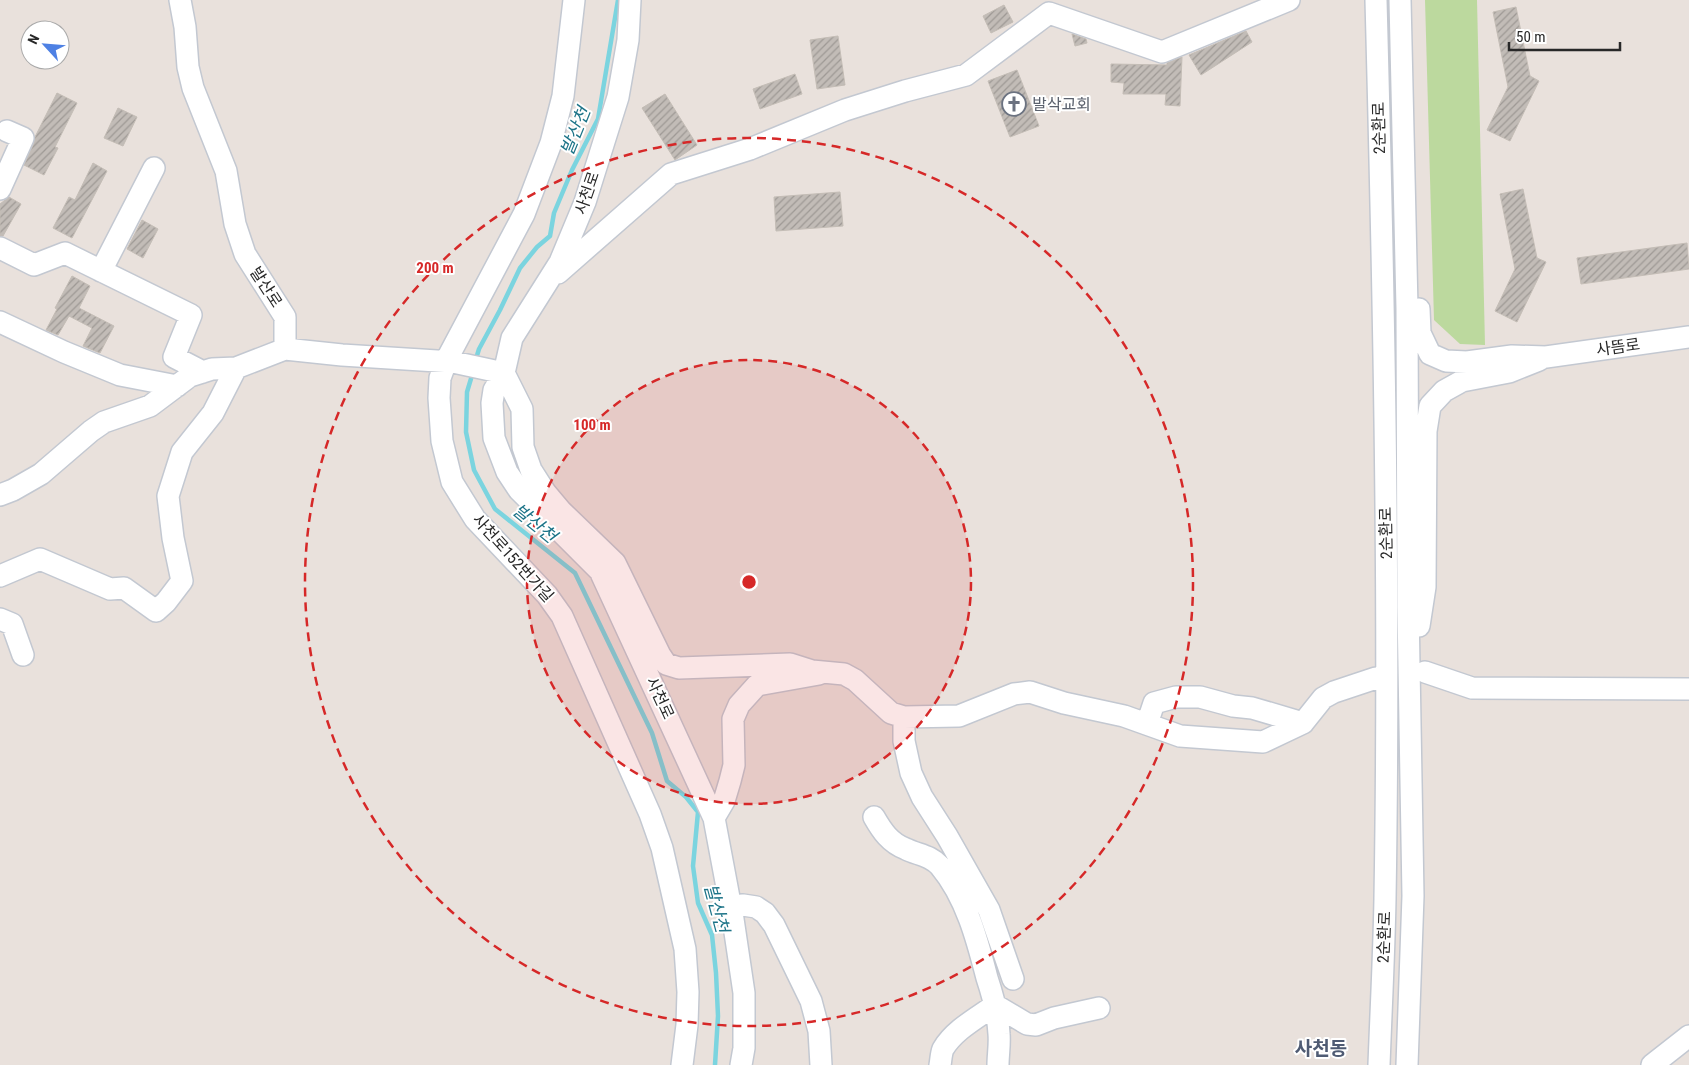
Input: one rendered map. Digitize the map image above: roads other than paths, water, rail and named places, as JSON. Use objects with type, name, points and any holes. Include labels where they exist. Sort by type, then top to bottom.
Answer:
[{"type":"street","name":"발산로","points":[[180,0],[185,27],[188,67],[193,88],[226,171],[235,224],[245,254],[284,317],[285,348]]},
{"type":"street","name":"사천로152번가길","points":[[574,0],[563,96],[551,143],[524,214],[450,362],[440,378],[440,419],[443,448],[452,482],[475,519],[548,595],[562,616],[650,814],[662,848],[685,949],[688,992],[687,1024],[682,1065]]},
{"type":"street","name":"사천로","points":[[630,0],[628,40],[618,97],[585,202],[560,262],[512,338],[499,372],[492,403],[494,438],[507,472],[519,490],[600,571],[714,818],[731,906],[744,993],[744,1048],[741,1065]]},
{"type":"street","points":[[546,284],[671,174],[750,149],[845,110],[966,75],[1049,13],[1162,52],[1289,0]]},
{"type":"street","name":"2순환로","points":[[1376,0],[1384,310],[1387,606],[1385,901],[1379,1065]]},
{"type":"street","name":"2순환로","points":[[1400,0],[1417,674],[1413,896],[1407,1065]]},
{"type":"street","points":[[1402,94],[1418,275],[1420,334],[1430,354],[1446,361],[1466,362],[1512,356],[1546,357]]},
{"type":"street","points":[[0,189],[23,138],[7,131]]},
{"type":"street","points":[[101,271],[154,168]]},
{"type":"street","points":[[0,248],[34,265],[65,253],[191,315],[174,358],[203,372]]},
{"type":"street","points":[[0,322],[64,352],[120,375],[177,386]]},
{"type":"street","name":"사뜸로","points":[[1546,357],[1689,336]]},
{"type":"street","points":[[0,495],[41,474],[104,422],[150,406],[190,376],[203,372],[236,368],[285,348],[342,355],[450,362],[499,372],[522,409],[523,447],[531,470],[561,511],[615,563],[666,664],[678,668],[790,664],[812,671],[844,674],[855,680],[891,713],[904,717],[959,716],[1014,694],[1030,692],[1064,703],[1124,716],[1180,736],[1263,742],[1303,723],[1323,698],[1334,692],[1376,678]]},
{"type":"street","points":[[1546,357],[1510,372],[1462,381],[1444,391],[1430,406],[1426,432],[1425,587],[1417,674],[1472,688],[1689,689]]},
{"type":"street","points":[[0,576],[40,559],[110,589],[124,588],[156,611],[166,602],[182,581],[173,538],[168,496],[182,452],[213,413],[236,368]]},
{"type":"street","points":[[0,619],[12,624],[22,655]]},
{"type":"street","points":[[714,818],[724,801],[734,765],[733,719],[739,705],[757,685],[828,673]]},
{"type":"street","points":[[1147,724],[1154,704],[1176,697],[1200,697],[1233,706],[1252,708],[1303,723]]},
{"type":"street","points":[[904,717],[904,741],[911,773],[922,797],[947,836],[989,910],[1013,979]]},
{"type":"street","points":[[874,817],[884,834],[897,845],[906,850],[929,856],[939,865],[957,891],[978,943],[995,1005],[999,1034],[998,1065]]},
{"type":"street","points":[[731,906],[756,907],[765,913],[774,926],[811,1001],[819,1031],[821,1065]]},
{"type":"street","points":[[995,1005],[1027,1024],[1036,1025],[1054,1018],[1099,1008]]},
{"type":"street","points":[[940,1065],[942,1051],[951,1039],[995,1005]]},
{"type":"street","points":[[1652,1065],[1689,1036]]},
{"type":"waterway","name":"발산천","points":[[475,362],[479,349],[520,268],[537,247],[550,236],[554,213],[572,170],[598,119],[618,0]]},
{"type":"waterway","name":"발산천","points":[[473,372],[467,392],[466,432],[474,470],[495,509],[575,573],[652,733],[667,781],[686,797],[698,812],[693,866],[698,903],[712,935],[718,1016],[715,1065]]},
{"type":"place","name":"발삭교회","points":[[1014,104]]},
{"type":"district","name":"사천동","points":[[1321,1048]]}]
